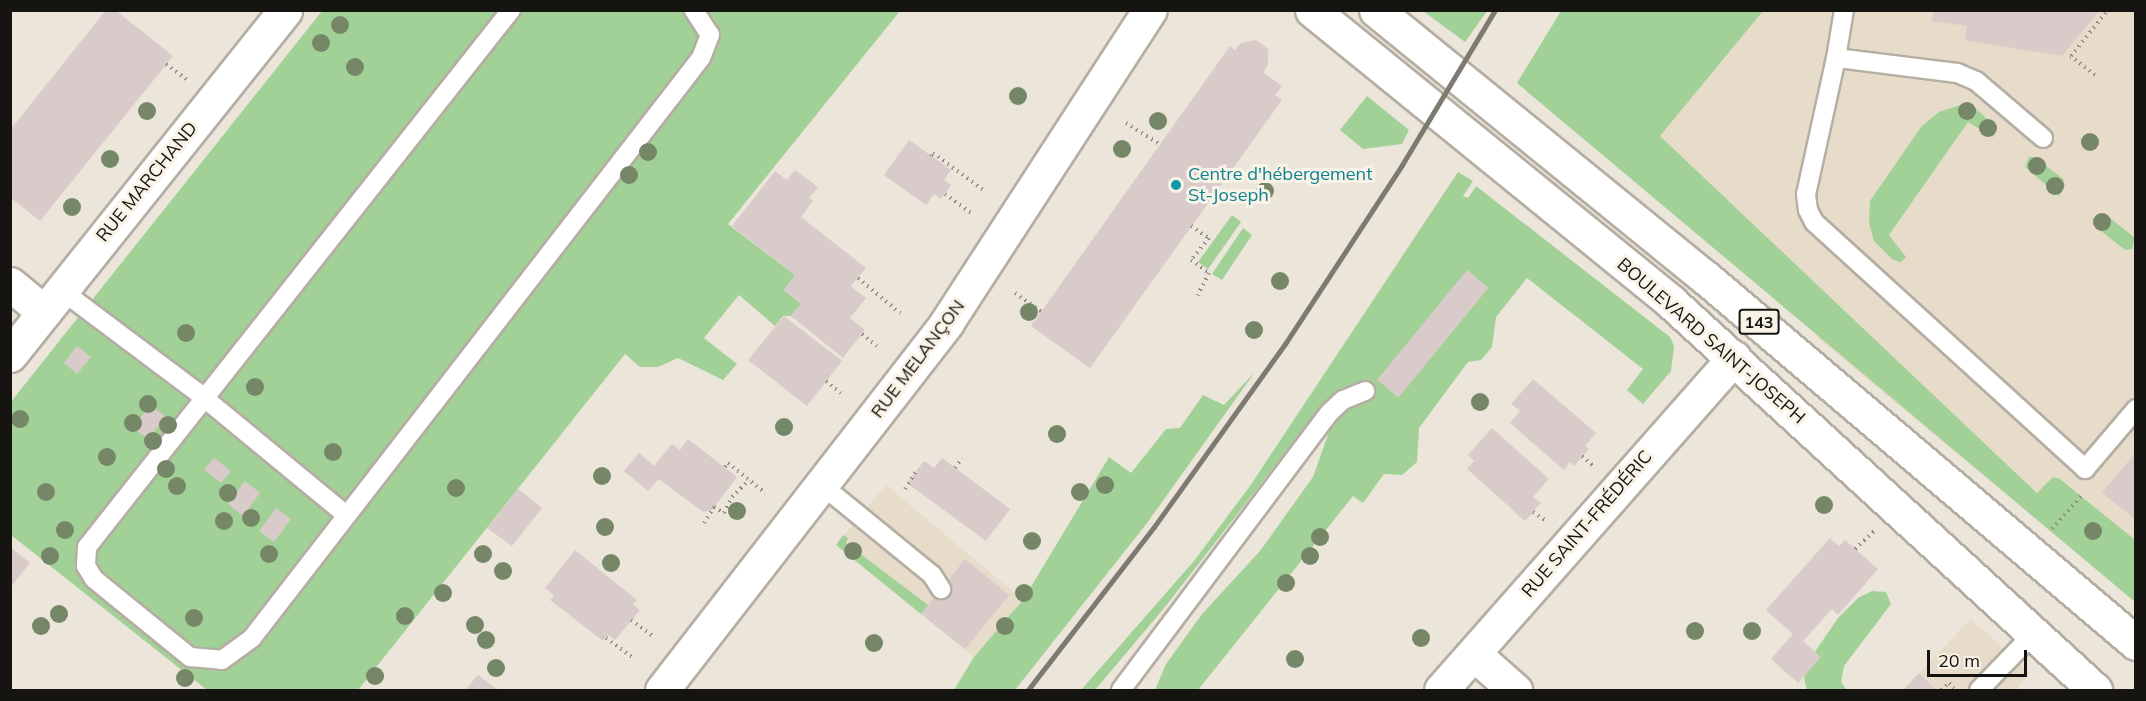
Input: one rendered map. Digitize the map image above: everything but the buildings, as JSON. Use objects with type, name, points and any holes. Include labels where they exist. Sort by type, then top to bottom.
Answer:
[{"type":"main road","name":"RUE MARCHAND","points":[[10,355],[285,10]]},
{"type":"main road","name":"RUE MELANÇON","points":[[662,690],[823,486],[963,299],[1150,10]]},
{"type":"main road","name":"BOULEVARD SAINT-JOSEPH","points":[[1312,10],[1734,358],[2095,690]]},
{"type":"main road","name":"143","points":[[1376,10],[1714,285],[2136,643]]},
{"type":"main road","points":[[10,284],[52,301]]},
{"type":"main road","name":"RUE SAINT-FRÉDÉRIC","points":[[1441,690],[1734,358]]},
{"type":"main road","points":[[1474,654],[1515,690]]},
{"type":"lane","points":[[511,10],[327,247],[203,397],[87,547],[89,574],[111,595],[180,651],[202,661],[222,660],[252,638],[345,514],[701,58],[710,35],[694,10]]},
{"type":"lane","points":[[1844,10],[1836,58],[1806,194],[1814,222],[2085,469],[2136,409]]},
{"type":"lane","points":[[1836,58],[1957,73],[1976,81],[2043,138]]},
{"type":"lane","points":[[52,301],[203,397],[345,514]]},
{"type":"lane","points":[[1121,690],[1329,413],[1343,400],[1365,391]]},
{"type":"lane","points":[[823,486],[932,575],[941,590]]},
{"type":"lane","points":[[1978,690],[2033,634]]},
{"type":"path","points":[[2095,75],[2071,56],[2108,10]]},
{"type":"path","points":[[166,64],[191,83]]},
{"type":"path","points":[[1126,123],[1160,144]]},
{"type":"path","points":[[931,156],[933,153],[985,191]]},
{"type":"path","points":[[945,194],[971,213]]},
{"type":"path","points":[[1191,226],[1209,238],[1191,260],[1209,273],[1198,295]]},
{"type":"path","points":[[858,278],[900,313]]},
{"type":"path","points":[[1015,293],[1041,311]]},
{"type":"path","points":[[862,334],[877,346]]},
{"type":"path","points":[[826,381],[841,393]]},
{"type":"path","points":[[1582,456],[1593,466]]},
{"type":"path","points":[[955,468],[962,458]]},
{"type":"path","points":[[725,467],[728,464],[765,493]]},
{"type":"path","points":[[905,489],[917,470]]},
{"type":"path","points":[[704,523],[714,507],[724,513],[732,497],[750,480]]},
{"type":"path","points":[[1533,512],[1545,520]]},
{"type":"path","points":[[1855,549],[1879,526]]},
{"type":"path","points":[[631,620],[653,636]]},
{"type":"path","points":[[606,638],[635,659]]},
{"type":"path","points":[[1941,690],[1949,684],[1957,690]]},
{"type":"shaded area","points":[[1763,11],[2135,11],[2135,602],[1820,340],[1650,146]]},
{"type":"shaded area","points":[[886,485],[1023,600],[974,657],[836,545]]},
{"type":"shaded area","points":[[1971,619],[2030,673],[2016,690],[1903,690]]},
{"type":"green space","points":[[322,11],[900,11],[728,224],[795,275],[784,290],[801,304],[791,316],[783,316],[775,326],[739,295],[704,338],[737,364],[723,380],[678,358],[658,367],[640,367],[625,354],[358,690],[207,690],[11,535],[10,403]]},
{"type":"green space","points":[[1423,11],[1487,11],[1465,42]]},
{"type":"green space","points":[[1561,11],[1763,11],[1660,136],[2037,493],[2053,477],[2060,479],[2135,540],[2135,602],[1517,83]]},
{"type":"green space","points":[[1367,96],[1409,130],[1402,144],[1363,149],[1340,130]]},
{"type":"green space","points":[[1960,105],[1974,107],[1997,128],[1993,137],[1968,122],[1889,235],[1906,257],[1901,262],[1893,260],[1874,241],[1869,223],[1870,201],[1921,127],[1939,112]]},
{"type":"green space","points":[[2029,157],[2035,157],[2063,179],[2065,185],[2059,196],[2025,167]]},
{"type":"green space","points":[[1458,172],[1473,181],[1463,196],[1468,198],[1476,186],[1670,337],[1674,346],[1671,371],[1643,404],[1627,390],[1643,369],[1527,278],[1496,317],[1492,347],[1481,360],[1468,362],[1419,428],[1417,462],[1402,475],[1384,474],[1363,503],[1353,496],[1198,690],[1155,690],[1166,664],[1202,614],[1260,551],[1313,477],[1332,423],[1322,413],[1316,413],[1165,607],[1095,690],[1081,690],[1194,561],[1250,486]],"holes":[[[1467,271],[1488,288],[1398,397],[1378,380]]]},
{"type":"green space","points":[[2097,214],[2105,214],[2135,238],[2132,249],[2125,250],[2096,227]]},
{"type":"green space","points":[[1232,215],[1241,222],[1208,269],[1198,262]]},
{"type":"green space","points":[[1243,228],[1252,235],[1222,280],[1212,274]]},
{"type":"green space","points":[[1255,372],[1147,523],[1015,690],[954,690],[974,657],[1023,600],[1109,457],[1131,473],[1166,429],[1180,428],[1203,395],[1224,405]]},
{"type":"green space","points":[[843,535],[848,538],[846,543],[928,605],[921,614],[836,545]]},
{"type":"green space","points":[[1872,591],[1886,592],[1891,604],[1844,666],[1841,682],[1847,690],[1807,690],[1804,678],[1810,659],[1838,618],[1858,598]]},
{"type":"railway","points":[[1028,690],[1154,527],[1285,344],[1402,165],[1495,10]]},
{"type":"place","name":"Centre d'hébergement St-Joseph","points":[[1176,185]]}]
